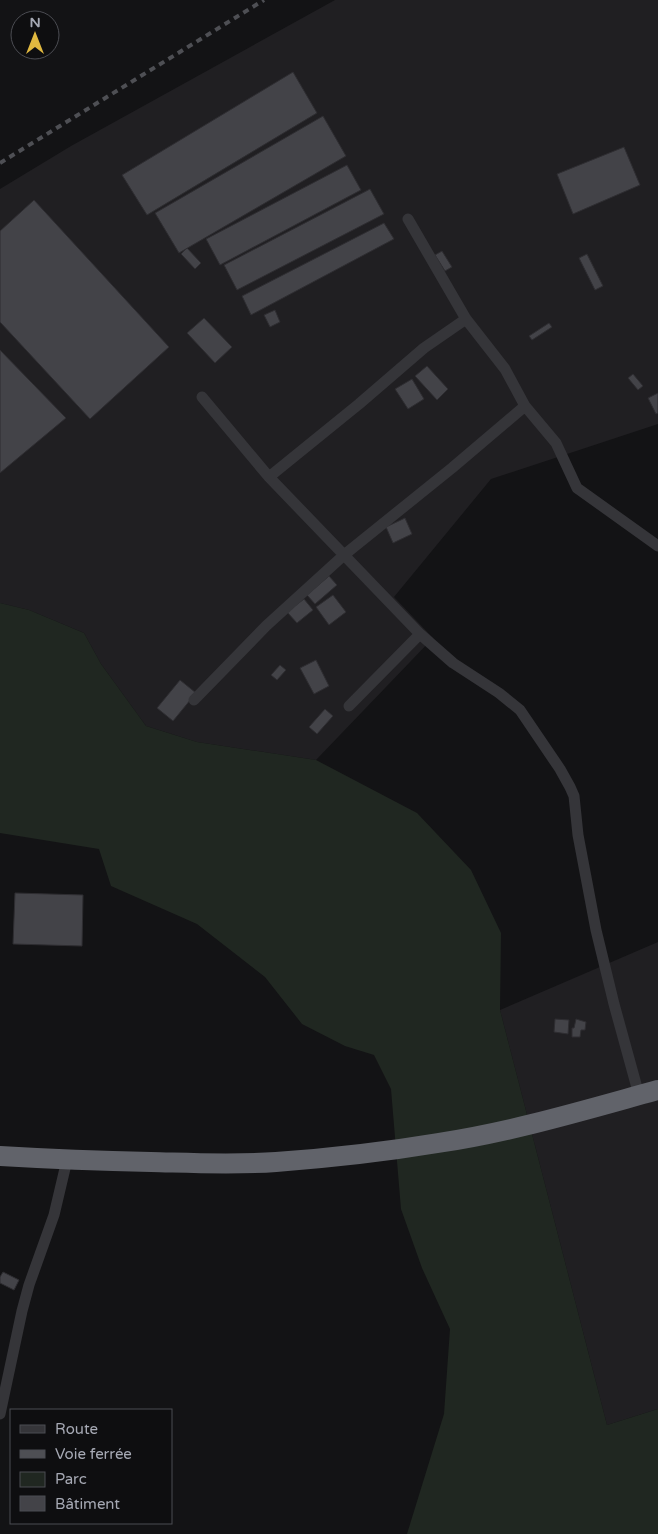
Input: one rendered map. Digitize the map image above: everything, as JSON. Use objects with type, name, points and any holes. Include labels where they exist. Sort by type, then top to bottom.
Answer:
[{"type":"highway","points":[[0,1156],[206,1164],[275,1162],[346,1156],[484,1135],[649,1092]]},
{"type":"street","points":[[408,219],[466,320],[505,369],[525,406],[556,443],[576,488],[658,546]]},
{"type":"street","points":[[269,477],[424,348],[466,320]]},
{"type":"street","points":[[202,396],[269,477],[420,634],[453,663],[499,693],[520,710],[570,787],[574,796],[578,835],[596,930],[614,1004],[649,1092]]},
{"type":"street","points":[[194,700],[266,626],[344,556],[525,406]]},
{"type":"street","points":[[349,706],[420,634]]},
{"type":"street","points":[[0,1414],[22,1311],[54,1214],[67,1160]]},
{"type":"shaded area","points":[[335,0],[658,0],[658,424],[491,479],[394,597],[433,638],[316,760],[197,742],[146,726],[101,664],[84,633],[29,610],[0,603],[0,189],[71,146]]},
{"type":"shaded area","points":[[658,942],[658,1409],[607,1425],[500,1010]]},
{"type":"green space","points":[[0,603],[29,610],[84,633],[101,664],[146,726],[197,742],[316,760],[417,813],[471,870],[501,933],[500,1010],[607,1425],[658,1409],[658,1534],[407,1534],[444,1414],[450,1329],[422,1268],[401,1209],[391,1089],[374,1055],[345,1046],[302,1024],[265,977],[197,924],[111,886],[99,849],[0,833]]},
{"type":"building","points":[[293,72],[317,113],[147,215],[122,175]]},
{"type":"building","points":[[323,116],[346,156],[179,253],[155,213]]},
{"type":"building","points":[[624,147],[640,185],[573,214],[557,174]]},
{"type":"building","points":[[347,165],[361,190],[220,265],[206,239]]},
{"type":"building","points":[[370,189],[384,214],[237,290],[224,265]]},
{"type":"building","points":[[34,200],[169,347],[90,419],[0,322],[0,231]]},
{"type":"building","points":[[384,223],[394,239],[251,315],[242,296]]},
{"type":"building","points":[[187,248],[201,263],[195,269],[181,254]]},
{"type":"building","points":[[442,251],[452,267],[445,271],[435,255]]},
{"type":"building","points":[[587,254],[603,286],[595,290],[579,258]]},
{"type":"building","points":[[275,310],[280,322],[270,327],[264,315]]},
{"type":"building","points":[[204,318],[232,347],[215,363],[187,333]]},
{"type":"building","points":[[549,323],[552,327],[532,340],[529,336]]},
{"type":"building","points":[[0,350],[66,418],[0,473]]},
{"type":"building","points":[[427,366],[448,389],[437,400],[415,376]]},
{"type":"building","points":[[633,374],[643,386],[638,390],[628,378]]},
{"type":"building","points":[[412,379],[424,399],[408,409],[395,389]]},
{"type":"building","points":[[658,393],[658,413],[656,414],[648,398]]},
{"type":"building","points":[[405,518],[412,534],[393,543],[386,527]]},
{"type":"building","points":[[329,576],[337,585],[315,604],[307,595]]},
{"type":"building","points":[[333,595],[346,612],[329,625],[316,607]]},
{"type":"building","points":[[304,599],[313,610],[297,623],[287,612]]},
{"type":"building","points":[[316,660],[329,686],[314,694],[300,668]]},
{"type":"building","points":[[280,665],[286,670],[277,680],[271,675]]},
{"type":"building","points":[[180,680],[196,693],[173,721],[157,708]]},
{"type":"building","points":[[325,709],[333,716],[317,734],[309,727]]},
{"type":"building","points":[[15,893],[83,895],[82,946],[13,944]]},
{"type":"building","points":[[555,1019],[569,1020],[568,1034],[554,1032]]},
{"type":"building","points":[[576,1019],[586,1022],[585,1030],[581,1030],[580,1037],[572,1037],[572,1028],[574,1028]]},
{"type":"building","points":[[3,1272],[19,1280],[14,1290],[0,1283],[0,1277]]},
{"type":"railway","points":[[0,163],[264,0]]}]
